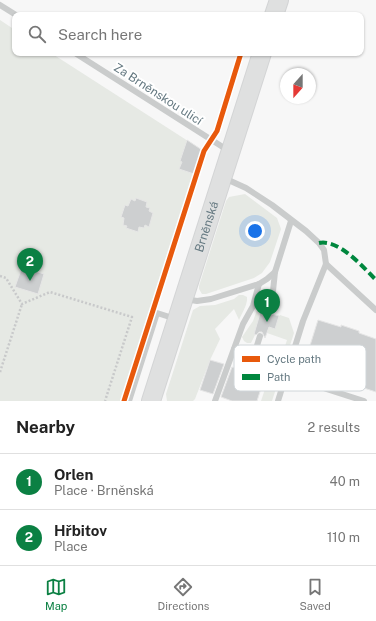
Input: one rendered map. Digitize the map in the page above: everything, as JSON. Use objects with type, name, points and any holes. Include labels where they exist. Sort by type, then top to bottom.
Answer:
[{"type":"main road","points":[[275,12],[279,0]]},
{"type":"main road","name":"Brněnská","points":[[151,401],[261,56]]},
{"type":"lane","points":[[0,5],[12,12]]},
{"type":"lane","name":"Za Brněnskou ulicí","points":[[80,56],[230,152]]},
{"type":"lane","points":[[222,178],[246,188],[306,231],[324,250],[326,264],[303,321],[296,345]]},
{"type":"lane","points":[[267,312],[273,291],[275,272],[292,221]]},
{"type":"lane","points":[[326,264],[376,310]]},
{"type":"lane","points":[[184,299],[197,301],[211,299],[259,284],[275,272]]},
{"type":"lane","points":[[235,345],[243,324],[253,306],[259,284]]},
{"type":"lane","points":[[129,401],[157,313],[177,320]]},
{"type":"lane","points":[[257,345],[260,336]]},
{"type":"lane","points":[[215,401],[234,348]]},
{"type":"lane","points":[[278,401],[281,391]]},
{"type":"lane","points":[[333,391],[364,401]]},
{"type":"path","points":[[0,276],[6,278],[22,304]]},
{"type":"path","points":[[0,372],[22,304],[50,292],[132,317],[105,401]]},
{"type":"shaded area","points":[[0,20],[12,28],[12,56],[56,56],[202,150],[179,218],[177,233],[173,239],[122,401],[0,401]]},
{"type":"shaded area","points":[[245,194],[277,218],[281,229],[270,262],[262,273],[254,278],[202,294],[199,286],[226,201],[229,197]]},
{"type":"shaded area","points":[[239,295],[247,297],[247,303],[239,320],[234,309],[215,329],[220,339],[195,399],[193,401],[167,401],[166,394],[193,310],[200,306],[215,305],[234,299]]},
{"type":"shaded area","points":[[261,299],[265,301],[254,334],[255,335],[251,343],[247,343],[242,337],[253,321]]},
{"type":"shaded area","points":[[280,315],[289,318],[294,333],[290,345],[285,345],[287,340],[267,333],[269,327]]},
{"type":"shaded area","points":[[264,391],[275,391],[272,401],[261,401]]},
{"type":"building","points":[[187,140],[202,150],[194,174],[179,169]]},
{"type":"building","points":[[136,198],[147,202],[146,207],[150,208],[149,211],[153,213],[149,227],[145,225],[144,228],[139,227],[138,232],[126,228],[127,226],[123,225],[124,218],[121,217],[125,205],[128,206],[131,199],[135,201]]},
{"type":"building","points":[[22,267],[44,274],[38,294],[15,287]]},
{"type":"building","points":[[261,310],[265,316],[271,314],[279,316],[275,329],[269,327],[265,338],[262,332],[259,332],[256,335],[254,334]]},
{"type":"building","points":[[318,320],[341,327],[341,325],[376,339],[376,392],[366,389],[366,345],[310,345]]},
{"type":"building","points":[[210,360],[224,364],[213,394],[200,390]]},
{"type":"building","points":[[232,367],[234,368],[234,391],[260,391],[257,401],[232,401],[221,397]]},
{"type":"marked path","points":[[319,243],[335,245],[350,255],[376,280]]},
{"type":"cycle path","points":[[124,401],[204,151],[217,131],[240,56]]},
{"type":"place","name":"Hřbitov","points":[[30,281]]},
{"type":"place","name":"Orlen","points":[[267,322]]}]
